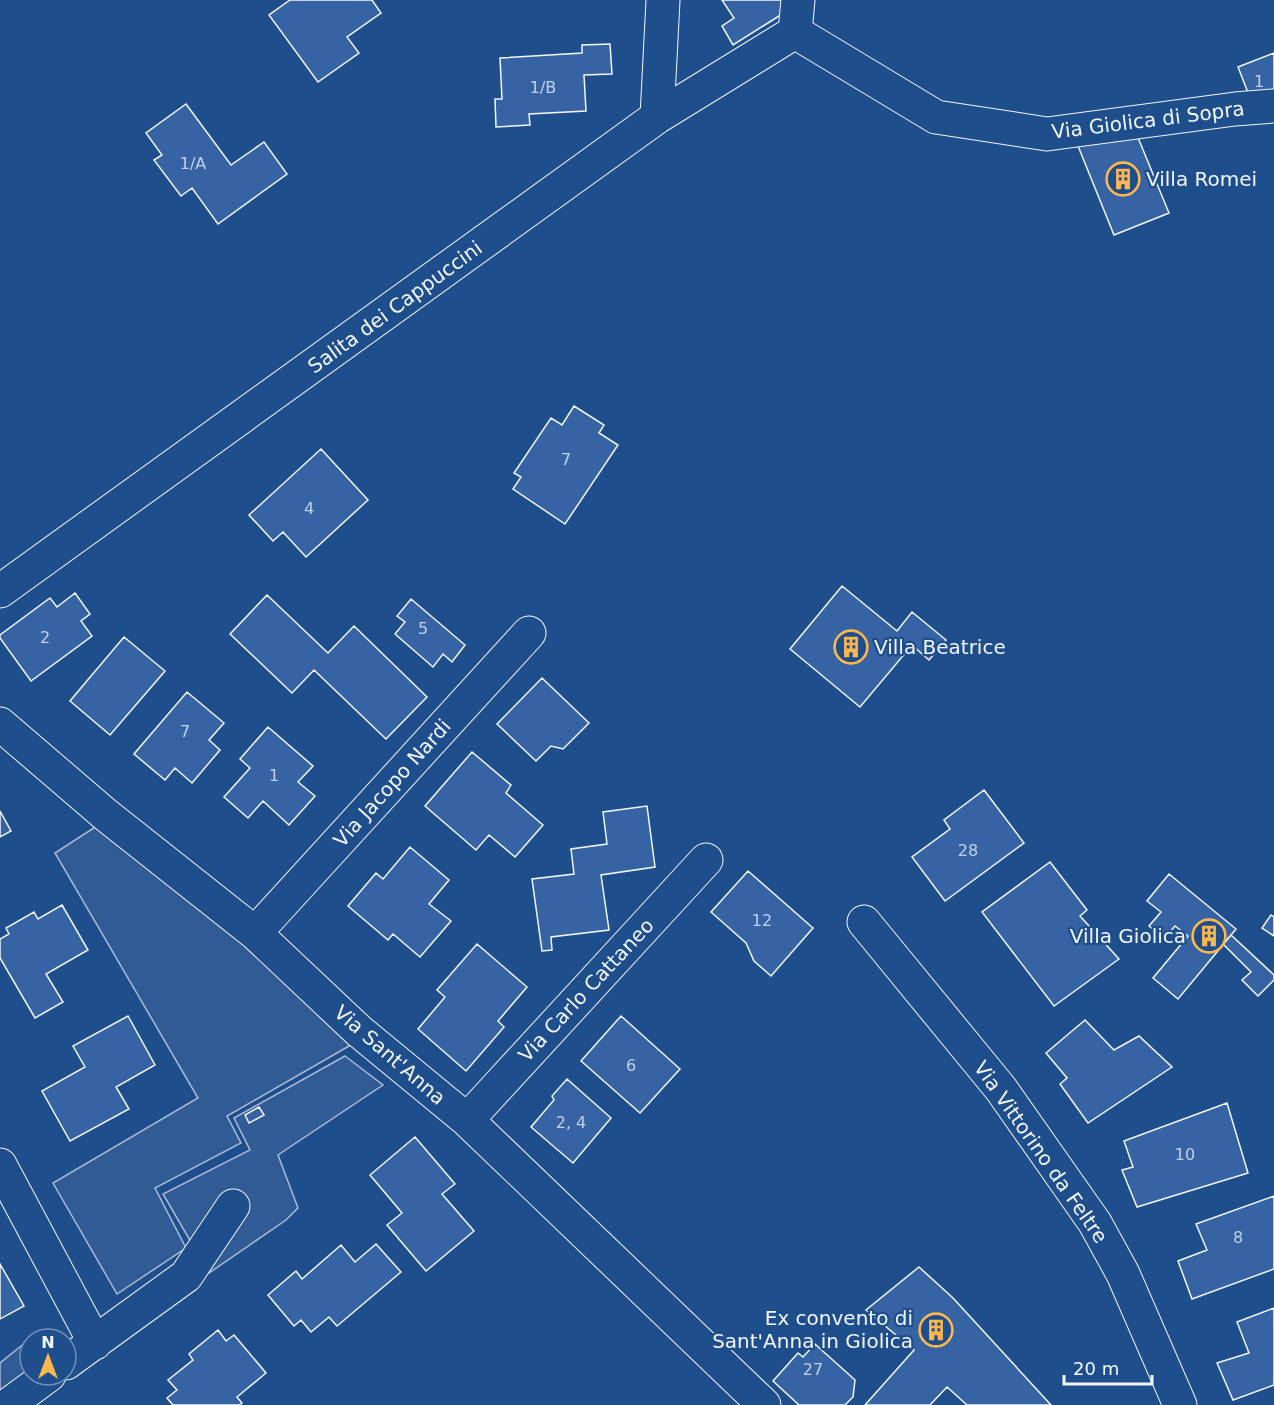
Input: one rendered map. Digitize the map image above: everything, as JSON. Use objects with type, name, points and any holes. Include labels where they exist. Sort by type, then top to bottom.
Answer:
[{"type":"street","points":[[657,117],[663,0]]},
{"type":"street","name":"Salita dei Cappuccini","points":[[0,591],[797,16]]},
{"type":"street","name":"Via Giolica di Sopra","points":[[797,16],[936,117],[1047,134],[1274,106]]},
{"type":"street","name":"Via Jacopo Nardi","points":[[255,933],[529,633]]},
{"type":"street","name":"Via Sant'Anna","points":[[0,724],[106,815],[255,933],[359,1031],[467,1120],[765,1405]]},
{"type":"street","name":"Via Carlo Cattaneo","points":[[467,1120],[706,860]]},
{"type":"street","name":"Via Vittorino da Feltre","points":[[864,922],[1001,1089],[1095,1223],[1123,1274],[1180,1405]]},
{"type":"street","points":[[0,1165],[95,1343]]},
{"type":"street","points":[[78,1355],[186,1276],[233,1206]]},
{"type":"street","points":[[8,1405],[33,1387]]},
{"type":"shaded area","points":[[103,822],[356,1042],[227,1116],[241,1143],[155,1188],[186,1248],[117,1294],[53,1183],[198,1098],[55,853]]},
{"type":"shaded area","points":[[345,1056],[383,1085],[278,1155],[298,1208],[286,1220],[209,1273],[163,1194],[250,1150],[234,1118]]},
{"type":"shaded area","points":[[18,1348],[18,1381],[0,1396],[0,1363]]},
{"type":"building","points":[[290,0],[372,0],[381,13],[347,37],[359,53],[318,82],[269,15]]},
{"type":"building","points":[[722,0],[789,0],[787,11],[733,45],[722,26],[734,18]]},
{"type":"building","points":[[610,44],[612,74],[584,75],[586,111],[529,114],[530,125],[496,127],[495,99],[502,99],[500,58],[582,53],[582,45]]},
{"type":"building","points":[[1274,53],[1274,94],[1252,103],[1238,67]]},
{"type":"building","points":[[186,104],[231,165],[264,142],[287,174],[218,224],[192,188],[181,196],[154,160],[162,155],[146,133]]},
{"type":"building","name":"Villa Romei","points":[[1132,123],[1169,213],[1114,235],[1078,146]]},
{"type":"building","points":[[574,406],[604,425],[599,433],[618,445],[565,524],[513,489],[521,477],[514,473],[551,418],[562,425]]},
{"type":"building","points":[[321,449],[368,500],[306,557],[283,532],[273,541],[249,515]]},
{"type":"building","name":"Villa Beatrice","points":[[842,586],[897,631],[912,612],[946,640],[929,660],[912,645],[860,707],[790,649]]},
{"type":"building","points":[[75,593],[90,614],[81,621],[92,636],[31,681],[0,635],[50,598],[57,607]]},
{"type":"building","points":[[267,595],[328,653],[354,626],[427,697],[386,739],[314,670],[292,693],[230,634]]},
{"type":"building","points":[[411,599],[465,645],[452,662],[443,654],[433,667],[395,634],[405,622],[397,616]]},
{"type":"building","points":[[124,637],[165,671],[110,735],[70,701]]},
{"type":"building","points":[[542,678],[589,723],[563,749],[551,746],[536,761],[497,724]]},
{"type":"building","points":[[187,692],[224,723],[209,740],[220,750],[192,783],[175,768],[165,780],[134,754]]},
{"type":"building","points":[[268,727],[313,766],[298,782],[315,796],[289,825],[263,801],[248,818],[224,797],[250,768],[240,759]]},
{"type":"building","points":[[472,752],[511,785],[506,793],[543,825],[515,857],[489,835],[476,850],[425,806]]},
{"type":"building","points":[[984,790],[1024,843],[945,901],[912,857],[950,829],[944,820]]},
{"type":"building","points":[[647,806],[655,867],[601,875],[609,930],[551,937],[552,950],[542,951],[532,879],[574,874],[571,849],[607,844],[603,812]]},
{"type":"building","points":[[0,811],[11,831],[0,837]]},
{"type":"building","points":[[410,847],[449,880],[429,904],[451,921],[420,957],[393,934],[388,940],[348,906],[376,873],[383,879]]},
{"type":"building","points":[[1050,862],[1087,910],[1080,916],[1119,959],[1054,1006],[982,912]]},
{"type":"building","points":[[748,871],[813,928],[771,976],[754,961],[746,943],[711,912]]},
{"type":"building","name":"Villa Giolica","points":[[1169,874],[1236,929],[1178,999],[1153,978],[1188,936],[1175,926],[1164,939],[1149,926],[1161,912],[1147,901]]},
{"type":"building","points":[[62,905],[88,950],[46,974],[63,1002],[35,1018],[0,958],[0,939],[9,934],[6,928],[34,912],[38,919]]},
{"type":"building","points":[[1271,915],[1274,917],[1274,936],[1262,928]]},
{"type":"building","points":[[1231,935],[1274,975],[1274,980],[1258,996],[1242,980],[1251,972],[1223,944]]},
{"type":"building","points":[[477,944],[527,987],[498,1021],[504,1027],[466,1071],[418,1029],[445,997],[437,990]]},
{"type":"building","points":[[128,1016],[155,1065],[116,1087],[129,1109],[70,1141],[42,1091],[85,1067],[73,1046]]},
{"type":"building","points":[[621,1016],[680,1069],[640,1113],[581,1061]]},
{"type":"building","points":[[1085,1020],[1114,1050],[1139,1036],[1172,1067],[1088,1123],[1060,1084],[1067,1078],[1046,1053]]},
{"type":"building","points":[[567,1079],[611,1118],[573,1163],[531,1127],[554,1100],[552,1096]]},
{"type":"building","points":[[1227,1103],[1248,1173],[1137,1207],[1122,1170],[1133,1167],[1124,1141]]},
{"type":"building","points":[[259,1107],[264,1115],[249,1123],[245,1115]]},
{"type":"building","points":[[415,1137],[455,1184],[442,1194],[474,1231],[426,1271],[387,1225],[402,1213],[370,1175]]},
{"type":"building","points":[[1274,1196],[1274,1269],[1192,1299],[1178,1261],[1207,1250],[1196,1224]]},
{"type":"building","points":[[376,1244],[401,1272],[337,1326],[329,1317],[311,1332],[301,1320],[294,1326],[268,1295],[296,1271],[302,1279],[341,1245],[355,1262]]},
{"type":"building","points":[[0,1264],[24,1306],[0,1319]]},
{"type":"building","name":"Ex convento di Sant'Anna in Giolica","points":[[919,1267],[953,1298],[1051,1405],[967,1405],[947,1387],[930,1405],[865,1405],[914,1350],[866,1310]]},
{"type":"building","points":[[1274,1308],[1274,1385],[1233,1400],[1217,1363],[1249,1353],[1237,1322]]},
{"type":"building","points":[[218,1330],[226,1341],[234,1335],[266,1373],[237,1397],[242,1403],[239,1405],[173,1405],[167,1398],[177,1390],[168,1380],[193,1360],[189,1354]]},
{"type":"building","points":[[815,1344],[855,1380],[853,1397],[845,1405],[799,1405],[773,1381],[798,1353],[803,1357]]},
{"type":"place","name":"Villa Romei","points":[[1123,179]]},
{"type":"place","name":"Villa Beatrice","points":[[851,647]]},
{"type":"place","name":"Villa Giolica","points":[[1209,936]]},
{"type":"place","name":"Ex convento di Sant'Anna in Giolica","points":[[936,1330]]}]
